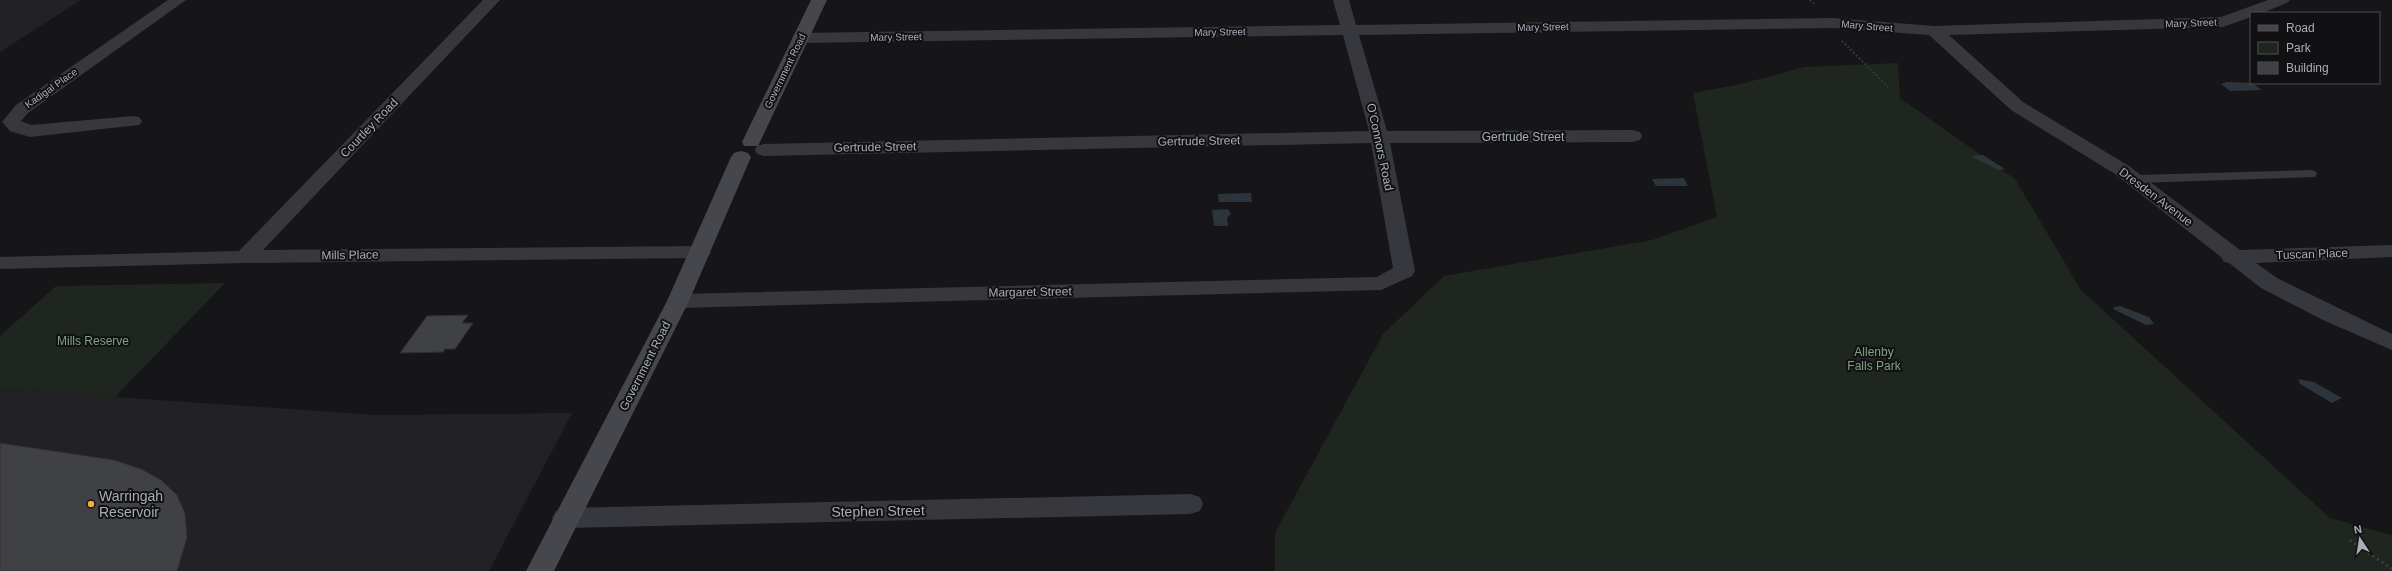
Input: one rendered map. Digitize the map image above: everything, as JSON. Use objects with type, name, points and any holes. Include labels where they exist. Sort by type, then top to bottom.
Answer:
[{"type":"street","name":"Kadigal Place","points":[[133,120],[30,131],[17,127],[11,122],[22,109],[178,0]]},
{"type":"street","name":"Courtley Road","points":[[245,257],[492,0]]},
{"type":"street","name":"Government Road","points":[[540,571],[678,301],[700,252],[752,149],[800,38],[819,0]]},
{"type":"street","name":"O'Connors Road","points":[[1341,0],[1351,30],[1380,138],[1404,271],[1381,283]]},
{"type":"street","name":"Mary Street","points":[[800,38],[1823,23],[1934,31],[2223,22],[2282,0]]},
{"type":"street","name":"Dresden Avenue","points":[[1934,31],[2017,106],[2136,179],[2232,257],[2269,284],[2392,343]]},
{"type":"street","name":"Gertrude Street","points":[[752,149],[1380,138],[1633,136]]},
{"type":"street","name":"Tuscan Place","points":[[2232,257],[2392,251]]},
{"type":"street","name":"Mills Place","points":[[0,264],[245,257],[700,252]]},
{"type":"street","name":"Margaret Street","points":[[678,301],[1381,283]]},
{"type":"street","name":"Stephen Street","points":[[566,518],[1190,504]]},
{"type":"lane","points":[[2136,179],[2310,174]]},
{"type":"path","points":[[1823,23],[1888,87]]},
{"type":"path","points":[[2350,540],[2392,569]]},
{"type":"shaded area","points":[[0,0],[81,0],[0,52]]},
{"type":"shaded area","points":[[2227,82],[2250,83],[2262,90],[2230,91],[2221,84]]},
{"type":"shaded area","points":[[1983,155],[2005,169],[1999,170],[1972,157]]},
{"type":"shaded area","points":[[1684,178],[1688,186],[1656,186],[1652,179]]},
{"type":"shaded area","points":[[1251,193],[1252,202],[1219,202],[1218,194]]},
{"type":"shaded area","points":[[1228,209],[1231,214],[1227,218],[1228,226],[1214,226],[1212,210]]},
{"type":"shaded area","points":[[2120,306],[2149,317],[2154,324],[2146,325],[2113,309],[2114,307]]},
{"type":"shaded area","points":[[2298,379],[2314,382],[2342,398],[2332,403],[2300,384]]},
{"type":"shaded area","points":[[0,389],[376,415],[572,413],[489,571],[0,571]]},
{"type":"green space","name":"Allenby Falls Park","points":[[1898,63],[1900,98],[2015,179],[2081,290],[2330,518],[2392,535],[2392,571],[1275,571],[1275,533],[1383,334],[1444,276],[1652,240],[1717,217],[1693,93],[1741,84],[1804,67]]},
{"type":"green space","name":"Mills Reserve","points":[[225,283],[115,397],[0,389],[0,336],[56,286]]},
{"type":"building","points":[[468,315],[462,323],[473,323],[455,349],[445,349],[443,352],[400,353],[427,316]]},
{"type":"building","name":"Warringah Reservoir","points":[[0,443],[114,460],[141,469],[161,480],[177,495],[185,513],[187,538],[177,571],[0,571]]},
{"type":"place","name":"Warringah Reservoir","points":[[91,504]]}]
